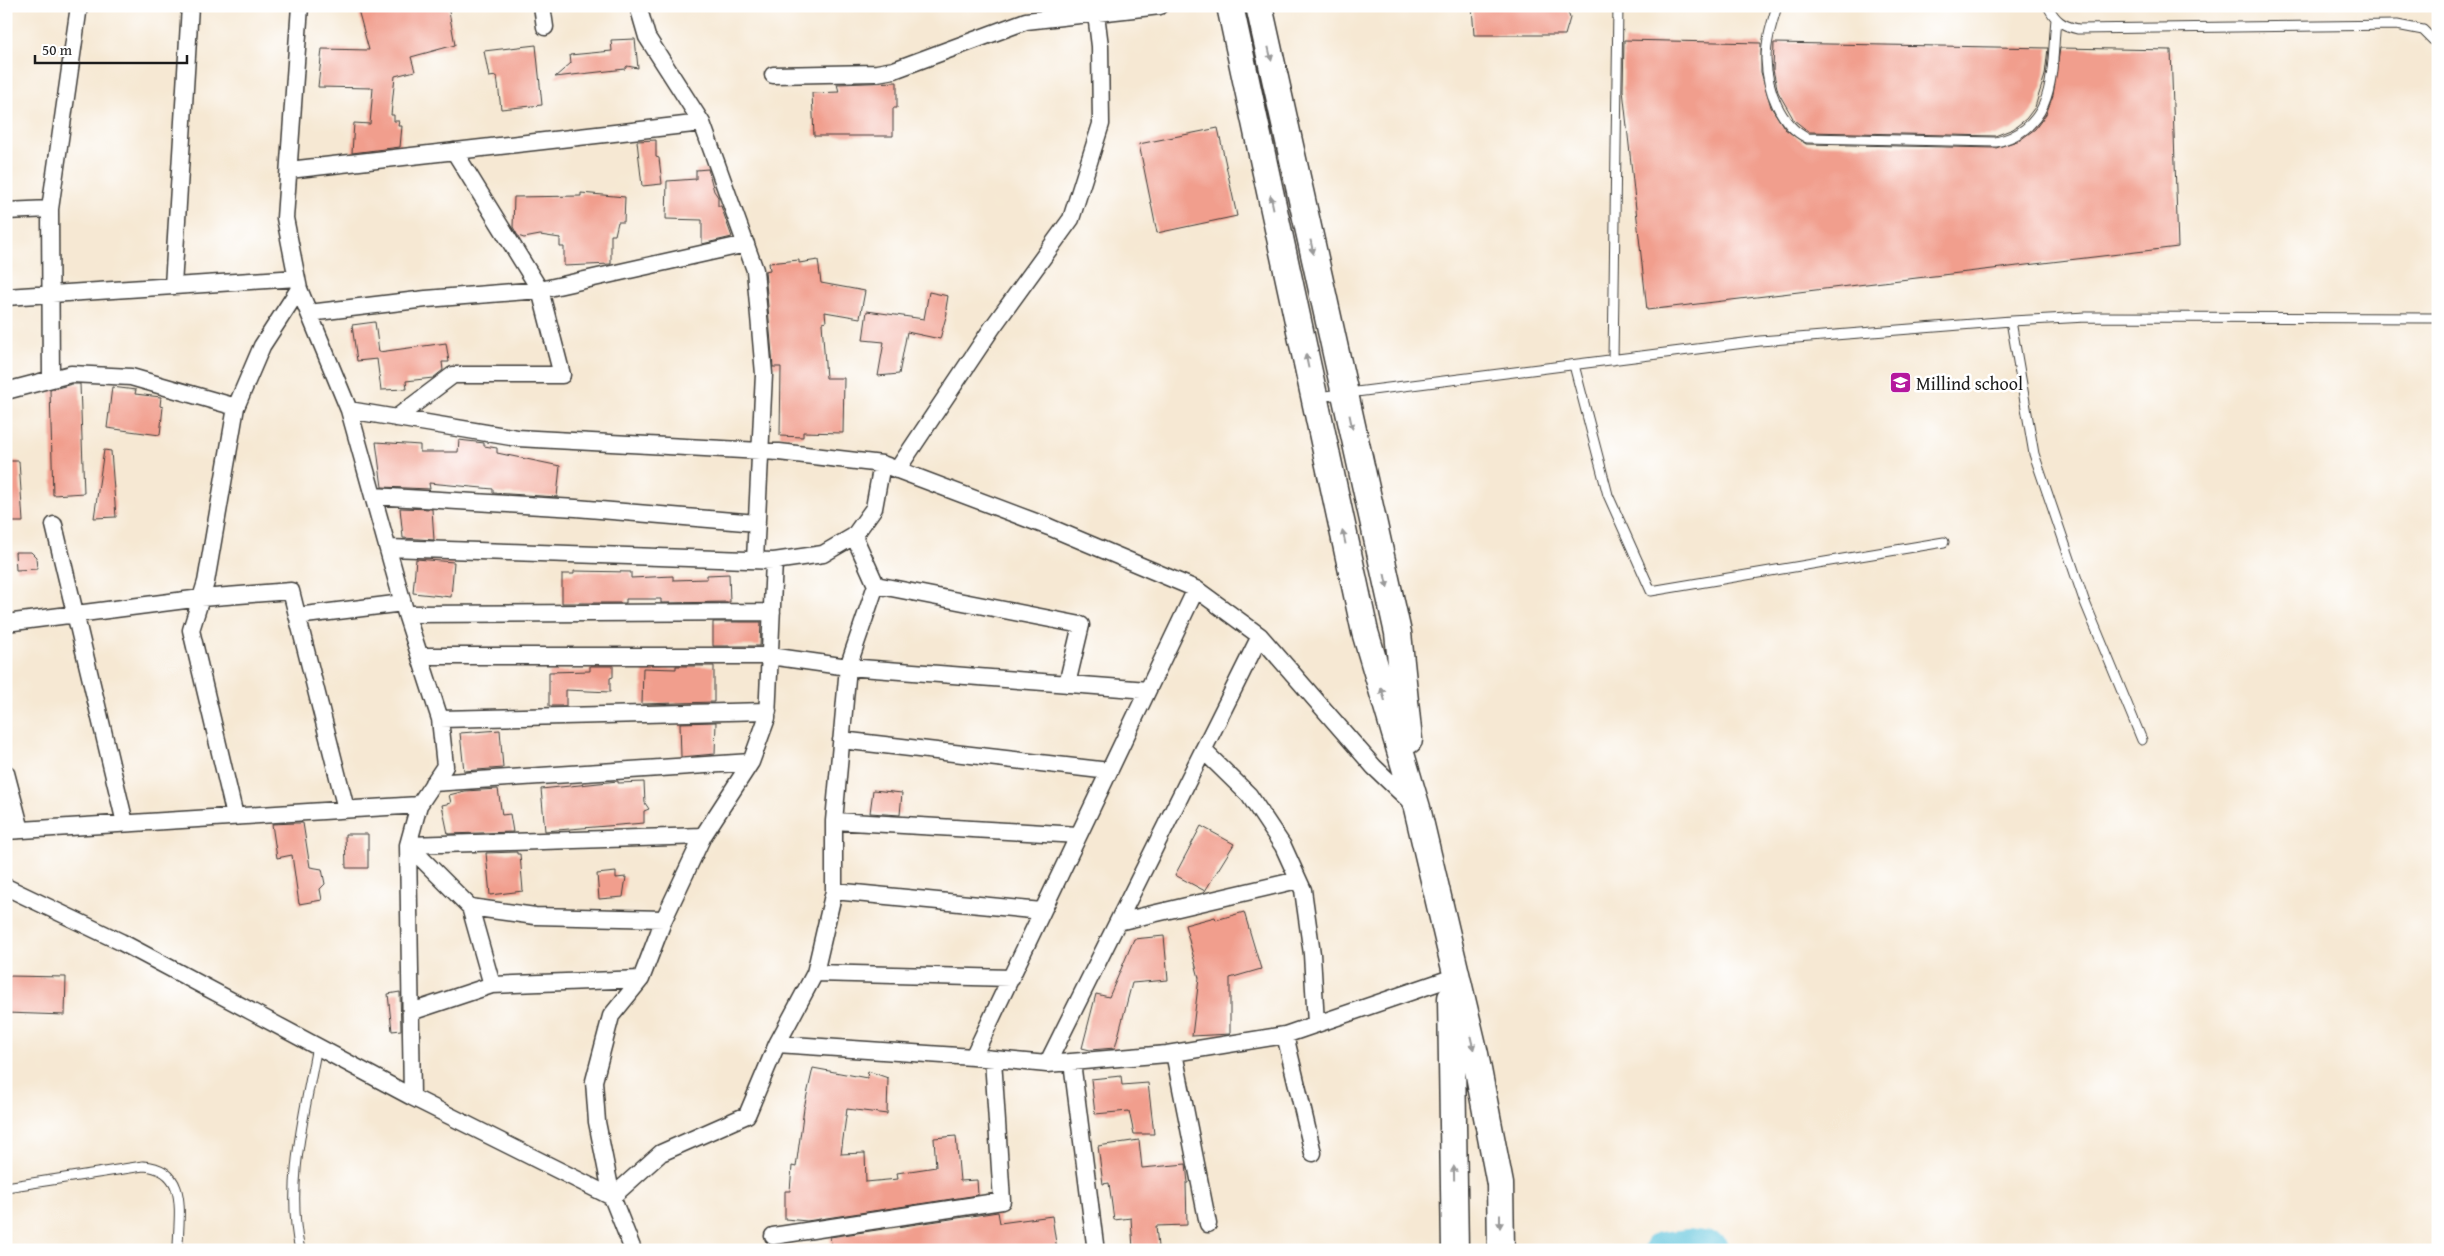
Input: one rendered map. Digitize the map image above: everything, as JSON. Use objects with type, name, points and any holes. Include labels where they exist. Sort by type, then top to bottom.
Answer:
[{"type":"main road","points":[[1230,6],[1365,632],[1417,808],[1475,1054],[1500,1192],[1501,1250]]},
{"type":"main road","points":[[1259,6],[1398,633],[1417,808]]},
{"type":"main road","points":[[1449,944],[1455,1250]]},
{"type":"street","points":[[51,379],[50,209],[79,6]]},
{"type":"street","points":[[173,286],[190,6]]},
{"type":"street","points":[[300,6],[285,218],[298,283],[349,410],[405,608],[440,719],[445,766],[419,805],[408,844],[412,1097]]},
{"type":"street","points":[[542,6],[545,26]]},
{"type":"street","points":[[638,6],[647,37],[702,123],[755,270],[764,374],[755,560]]},
{"type":"street","points":[[772,74],[877,73],[894,70],[1028,13],[1160,6]]},
{"type":"street","points":[[388,548],[774,560],[823,554],[854,536],[874,508],[889,467],[1071,219],[1101,124],[1100,46],[1096,10]]},
{"type":"street","points":[[288,170],[702,123]]},
{"type":"street","points":[[396,418],[453,375],[562,375],[540,290],[454,151]]},
{"type":"street","points":[[6,211],[50,209]]},
{"type":"street","points":[[309,313],[426,299],[540,290],[746,244]]},
{"type":"street","points":[[6,297],[173,286],[298,283]]},
{"type":"street","points":[[235,816],[191,630],[207,572],[236,407],[262,346],[298,283]]},
{"type":"street","points":[[6,391],[71,374],[131,377],[236,407]]},
{"type":"street","points":[[349,410],[518,438],[760,451],[889,467],[1049,527],[1196,589],[1260,636],[1374,767],[1417,808]]},
{"type":"street","points":[[373,496],[576,508],[757,523]]},
{"type":"street","points":[[54,525],[125,823]]},
{"type":"street","points":[[612,1197],[660,1153],[747,1114],[777,1044],[815,973],[834,891],[834,821],[848,667],[876,585],[854,536]]},
{"type":"street","points":[[633,1250],[612,1197],[597,1122],[594,1081],[611,1016],[641,979],[664,919],[703,836],[751,762],[767,718],[774,560]]},
{"type":"street","points":[[876,585],[1081,625],[1067,684]]},
{"type":"street","points":[[973,1057],[1196,589]]},
{"type":"street","points":[[6,623],[201,598],[291,591],[346,809]]},
{"type":"street","points":[[297,616],[405,608],[772,612]]},
{"type":"street","points":[[1047,1064],[1260,636]]},
{"type":"street","points":[[420,656],[770,656],[848,667],[1148,690]]},
{"type":"street","points":[[440,719],[768,711]]},
{"type":"street","points":[[841,740],[1109,771]]},
{"type":"street","points":[[1203,750],[1250,795],[1283,846],[1303,890],[1312,954],[1316,1024]]},
{"type":"street","points":[[433,783],[751,762]]},
{"type":"street","points":[[6,773],[14,830],[419,805]]},
{"type":"street","points":[[834,821],[1078,835]]},
{"type":"street","points":[[408,844],[703,836]]},
{"type":"street","points":[[408,844],[470,908],[492,985]]},
{"type":"street","points":[[1118,922],[1298,880]]},
{"type":"street","points":[[6,887],[121,942],[412,1097],[612,1197]]},
{"type":"street","points":[[834,891],[1042,912]]},
{"type":"street","points":[[470,908],[534,916],[664,919]]},
{"type":"street","points":[[815,973],[1011,978]]},
{"type":"street","points":[[777,1044],[973,1057],[1047,1064],[1174,1053],[1285,1035],[1451,978]]},
{"type":"street","points":[[411,1012],[492,985],[641,979]]},
{"type":"street","points":[[1285,1035],[1313,1153]]},
{"type":"street","points":[[1174,1053],[1208,1224]]},
{"type":"street","points":[[774,1236],[1002,1201],[994,1059]]},
{"type":"street","points":[[1072,1062],[1095,1244]]},
{"type":"lane","points":[[1613,360],[1618,6]]},
{"type":"lane","points":[[1777,6],[1768,40],[1766,59],[1768,76],[1780,111],[1797,133],[1808,138],[1996,142],[2015,136],[2025,131],[2043,110],[2049,88],[2056,19]]},
{"type":"lane","points":[[2048,6],[2056,19],[2065,26],[2078,29],[2397,25],[2423,30],[2438,45]]},
{"type":"lane","points":[[1314,397],[1760,341],[2011,321],[2086,317],[2438,318]]},
{"type":"lane","points":[[2011,321],[2034,454],[2084,600],[2142,740]]},
{"type":"lane","points":[[1574,365],[1608,495],[1651,591],[1944,542]]},
{"type":"lane","points":[[300,1250],[294,1222],[295,1174],[316,1046]]},
{"type":"lane","points":[[6,1187],[143,1166],[154,1167],[164,1171],[173,1180],[178,1191],[178,1250]]},
{"type":"building","points":[[357,6],[448,6],[455,45],[411,57],[415,71],[395,76],[391,115],[394,115],[394,121],[399,121],[398,126],[402,126],[400,147],[352,153],[354,123],[370,124],[373,88],[318,87],[322,49],[369,50]]},
{"type":"building","points":[[1472,6],[1566,6],[1570,18],[1565,35],[1474,35]]},
{"type":"building","points":[[635,39],[638,68],[627,66],[625,69],[555,77],[571,63],[570,55],[612,51],[611,40]]},
{"type":"building","points":[[1624,40],[1761,43],[1761,72],[1771,107],[1785,129],[1806,144],[1996,148],[2020,140],[2035,129],[2046,114],[2053,95],[2060,48],[2171,50],[2178,247],[1647,310],[1623,90]]},
{"type":"building","points":[[1774,43],[2048,48],[2045,75],[2035,107],[2026,119],[2013,129],[1995,136],[1809,132],[1794,120],[1778,92],[1773,70]]},
{"type":"building","points":[[536,45],[542,105],[501,109],[497,76],[489,77],[484,51]]},
{"type":"building","points":[[897,82],[897,108],[893,108],[893,136],[814,136],[812,93],[839,92],[837,84]]},
{"type":"building","points":[[1218,128],[1237,216],[1157,233],[1139,144]]},
{"type":"building","points":[[656,140],[656,157],[659,158],[662,184],[642,186],[637,141]]},
{"type":"building","points":[[708,169],[714,191],[718,197],[718,206],[721,206],[732,237],[702,244],[702,220],[666,219],[667,181],[696,179],[696,170]]},
{"type":"building","points":[[581,193],[625,197],[624,222],[618,222],[615,235],[611,235],[611,264],[564,266],[564,247],[560,247],[560,238],[540,235],[524,238],[518,236],[513,227],[514,197],[581,196]]},
{"type":"building","points":[[799,260],[799,263],[818,260],[821,283],[865,291],[860,318],[825,312],[826,322],[822,323],[826,378],[844,378],[843,433],[803,432],[803,437],[780,436],[781,367],[773,367],[765,271],[770,270],[769,263]]},
{"type":"building","points":[[929,292],[948,296],[947,313],[940,339],[907,332],[899,374],[878,376],[884,342],[863,340],[867,311],[924,319]]},
{"type":"building","points":[[375,322],[379,352],[446,343],[449,362],[442,362],[443,370],[433,378],[406,381],[407,389],[381,390],[377,359],[357,361],[352,325]]},
{"type":"building","points":[[72,384],[80,384],[84,493],[53,495],[50,390]]},
{"type":"building","points":[[112,387],[136,390],[135,394],[161,397],[160,406],[163,407],[160,435],[107,428]]},
{"type":"building","points":[[459,440],[484,443],[484,446],[497,448],[497,453],[560,466],[557,497],[493,493],[493,489],[429,483],[430,489],[382,487],[376,442],[420,445],[420,452],[458,452]]},
{"type":"building","points":[[104,450],[111,451],[116,517],[94,518]]},
{"type":"building","points":[[6,461],[19,461],[23,522],[6,522]]},
{"type":"building","points":[[400,508],[432,509],[434,540],[403,538]]},
{"type":"building","points":[[15,552],[31,552],[36,557],[37,569],[16,570]]},
{"type":"building","points":[[416,559],[454,562],[451,597],[413,593]]},
{"type":"building","points":[[574,571],[631,572],[631,578],[673,576],[673,580],[707,579],[707,575],[729,574],[730,602],[661,603],[661,599],[626,599],[626,603],[562,603],[562,574],[574,574]]},
{"type":"building","points":[[713,622],[761,622],[760,646],[713,646]]},
{"type":"building","points":[[590,666],[613,666],[613,677],[610,678],[610,692],[566,690],[566,706],[549,706],[549,672],[590,671]]},
{"type":"building","points":[[676,666],[714,666],[714,702],[642,704],[643,668],[676,669]]},
{"type":"building","points":[[716,722],[715,754],[681,757],[680,723]]},
{"type":"building","points":[[500,730],[503,768],[464,771],[460,733]]},
{"type":"building","points":[[618,781],[618,783],[644,782],[645,803],[649,809],[644,811],[644,823],[545,831],[541,789]]},
{"type":"building","points":[[498,789],[502,815],[510,814],[513,832],[448,834],[442,805],[451,803],[449,795],[465,791]]},
{"type":"building","points":[[873,790],[902,793],[900,815],[870,813]]},
{"type":"building","points":[[303,823],[310,867],[322,869],[325,884],[320,889],[322,900],[299,904],[292,855],[277,858],[272,824]]},
{"type":"building","points":[[1201,826],[1234,844],[1205,891],[1175,875]]},
{"type":"building","points":[[345,834],[368,834],[368,868],[346,868]]},
{"type":"building","points":[[517,852],[517,854],[520,854],[523,891],[490,895],[486,853]]},
{"type":"building","points":[[616,872],[616,878],[626,877],[623,897],[599,899],[597,874]]},
{"type":"building","points":[[1244,912],[1261,969],[1230,978],[1230,1034],[1192,1036],[1199,978],[1185,925],[1215,917],[1216,920]]},
{"type":"building","points":[[1164,936],[1168,980],[1132,983],[1115,1048],[1090,1050],[1082,1048],[1096,994],[1109,997],[1134,939]]},
{"type":"building","points":[[7,976],[66,977],[65,1015],[6,1013]]},
{"type":"building","points":[[400,992],[401,1030],[392,1031],[388,994]]},
{"type":"building","points":[[813,1068],[867,1078],[868,1071],[888,1078],[887,1114],[847,1109],[841,1154],[865,1153],[866,1182],[898,1179],[897,1173],[936,1167],[934,1138],[956,1136],[960,1181],[977,1180],[978,1195],[807,1221],[785,1219],[785,1191],[790,1191],[792,1166],[796,1167],[804,1108]]},
{"type":"building","points":[[1121,1076],[1122,1085],[1148,1083],[1154,1134],[1134,1134],[1129,1111],[1095,1114],[1091,1079]]},
{"type":"building","points":[[1139,1140],[1142,1168],[1186,1164],[1188,1183],[1186,1183],[1187,1225],[1156,1226],[1158,1247],[1133,1249],[1131,1218],[1114,1220],[1109,1183],[1103,1184],[1098,1146]]},
{"type":"building","points":[[998,1212],[1000,1223],[1052,1216],[1057,1250],[832,1250],[830,1237]]},
{"type":"waterway","points":[[1662,1250],[1689,1247],[1711,1250]]},
{"type":"place","name":"Millind school","points":[[1900,383]]}]
